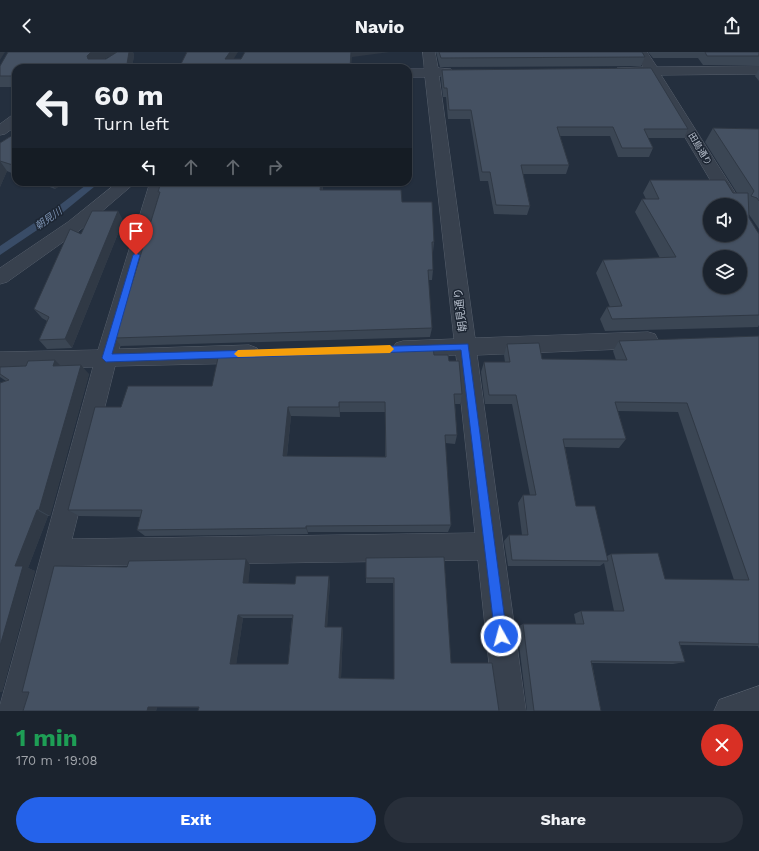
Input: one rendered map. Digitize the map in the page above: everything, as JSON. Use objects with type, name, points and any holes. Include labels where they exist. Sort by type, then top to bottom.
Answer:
[{"type":"street","name":"田島通り","points":[[641,52],[730,198]]},
{"type":"street","points":[[412,71],[430,62],[462,72]]},
{"type":"street","name":"朝見通り","points":[[430,62],[510,711]]},
{"type":"street","points":[[607,71],[759,70]]},
{"type":"street","points":[[0,130],[12,122]]},
{"type":"street","points":[[5,275],[74,226],[123,186]]},
{"type":"street","points":[[14,711],[106,358],[157,186]]},
{"type":"street","points":[[385,349],[664,339]]},
{"type":"street","points":[[0,361],[266,353]]},
{"type":"street","points":[[54,553],[490,546]]},
{"type":"street","points":[[730,711],[759,702]]},
{"type":"water","name":"朝見川","points":[[85,186],[95,186],[61,214],[0,255],[0,246],[52,211]]},
{"type":"building","points":[[8,52],[92,52],[87,56],[88,59],[106,59],[117,52],[129,52],[127,64],[12,64],[12,76],[0,76],[0,66]]},
{"type":"building","points":[[187,52],[230,52],[225,59],[241,59],[245,52],[351,52],[350,64],[181,64]]},
{"type":"building","points":[[439,52],[642,52],[645,57],[441,58]]},
{"type":"building","points":[[705,52],[759,52],[759,56],[707,56]]},
{"type":"building","points":[[651,68],[688,129],[644,129],[653,148],[622,148],[613,127],[557,127],[569,165],[521,165],[530,206],[496,205],[490,172],[482,172],[471,110],[449,110],[447,88],[444,88],[442,70]]},
{"type":"building","points":[[713,128],[759,129],[759,201],[757,198],[751,196],[754,191]]},
{"type":"building","points":[[12,136],[12,165],[0,161],[0,143]]},
{"type":"building","points":[[650,180],[725,180],[733,193],[748,193],[749,218],[759,234],[759,315],[612,319],[607,307],[622,306],[603,260],[676,257],[642,199],[659,199]]},
{"type":"building","points":[[160,186],[320,186],[320,190],[401,190],[402,202],[432,202],[434,242],[432,242],[433,270],[428,270],[432,328],[115,338],[160,192],[158,192]]},
{"type":"building","points":[[92,211],[118,211],[65,339],[39,340],[49,317],[34,309],[70,229],[81,234]]},
{"type":"building","points":[[759,336],[759,644],[679,642],[685,662],[591,661],[601,711],[534,711],[523,624],[584,624],[581,611],[624,611],[611,554],[658,553],[665,579],[749,580],[687,403],[615,402],[626,439],[563,439],[576,506],[595,506],[608,561],[512,560],[509,535],[528,535],[523,495],[536,495],[516,395],[489,395],[484,362],[510,362],[507,344],[539,343],[542,359],[627,360],[619,341]]},
{"type":"building","points":[[433,346],[434,355],[448,355],[449,361],[459,361],[462,394],[454,394],[457,435],[445,435],[451,525],[306,526],[306,528],[137,530],[142,510],[68,510],[95,407],[121,407],[128,386],[212,386],[219,353]],"holes":[[[339,402],[385,402],[386,457],[283,456],[288,407],[339,407]]]},
{"type":"building","points":[[55,360],[53,366],[81,365],[39,510],[37,510],[15,566],[23,566],[0,646],[0,383],[9,380],[0,374],[0,367],[26,366],[28,361]]},
{"type":"building","points":[[444,557],[451,663],[492,663],[499,711],[198,711],[199,707],[148,707],[147,711],[23,711],[29,692],[22,692],[54,566],[127,567],[129,561],[246,559],[243,583],[295,584],[296,576],[329,576],[325,627],[342,627],[339,678],[394,679],[394,578],[366,578],[366,558]],"holes":[[[238,615],[293,615],[288,664],[230,664]]]},
{"type":"slow traffic","points":[[238,354],[390,349]]},
{"type":"route","points":[[136,255],[106,358],[465,347],[501,636]]}]
